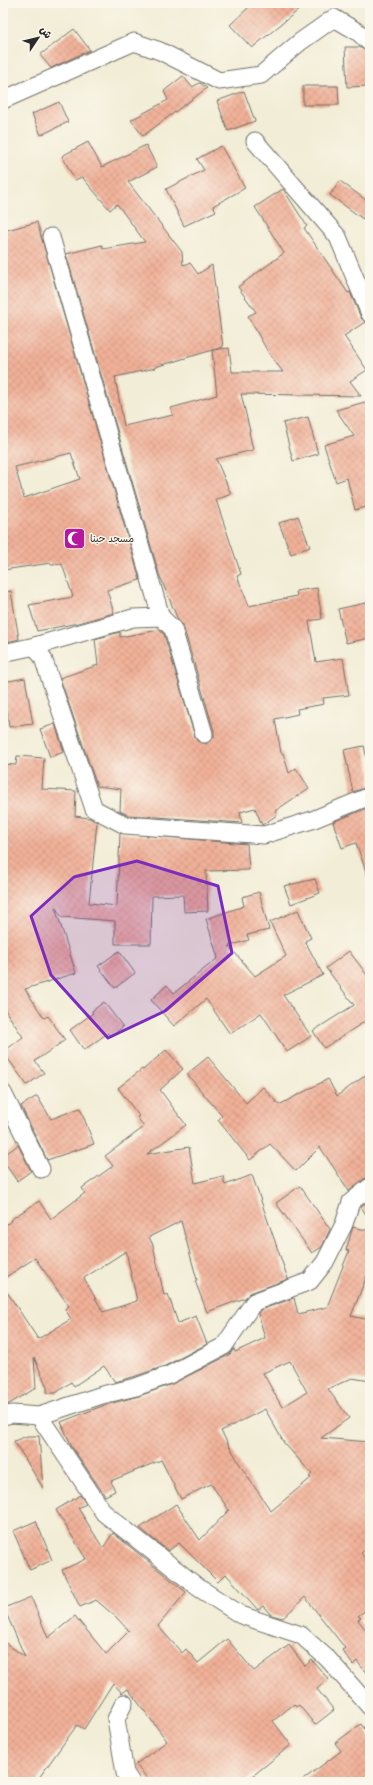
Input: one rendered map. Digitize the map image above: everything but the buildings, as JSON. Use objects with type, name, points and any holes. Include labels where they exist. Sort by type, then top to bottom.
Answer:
[{"type":"street","points":[[3,100],[134,42],[160,51],[219,81],[261,75],[300,42],[334,18],[358,32],[370,43]]},
{"type":"street","points":[[255,141],[338,237],[370,314]]},
{"type":"street","points":[[51,237],[161,617],[173,629],[204,734]]},
{"type":"street","points":[[3,653],[35,646],[133,618],[161,617]]},
{"type":"street","points":[[35,646],[43,658],[94,809],[109,818],[125,825],[264,835],[312,820],[370,796]]},
{"type":"street","points":[[3,1092],[41,1169]]},
{"type":"street","points":[[3,1416],[12,1414],[39,1416],[102,1395],[136,1387],[169,1375],[224,1346],[254,1302],[310,1281],[325,1262],[344,1224],[351,1202],[370,1187]]},
{"type":"street","points":[[39,1416],[104,1513],[199,1588],[241,1615],[301,1635],[328,1659],[370,1707]]},
{"type":"street","points":[[124,1703],[116,1719],[125,1773],[131,1782]]},
{"type":"highlighted area","points":[[137,861],[218,886],[232,953],[165,1011],[108,1038],[51,975],[31,916],[74,877]]},
{"type":"place","name":"مسجد حبنا","points":[[74,539]]}]
